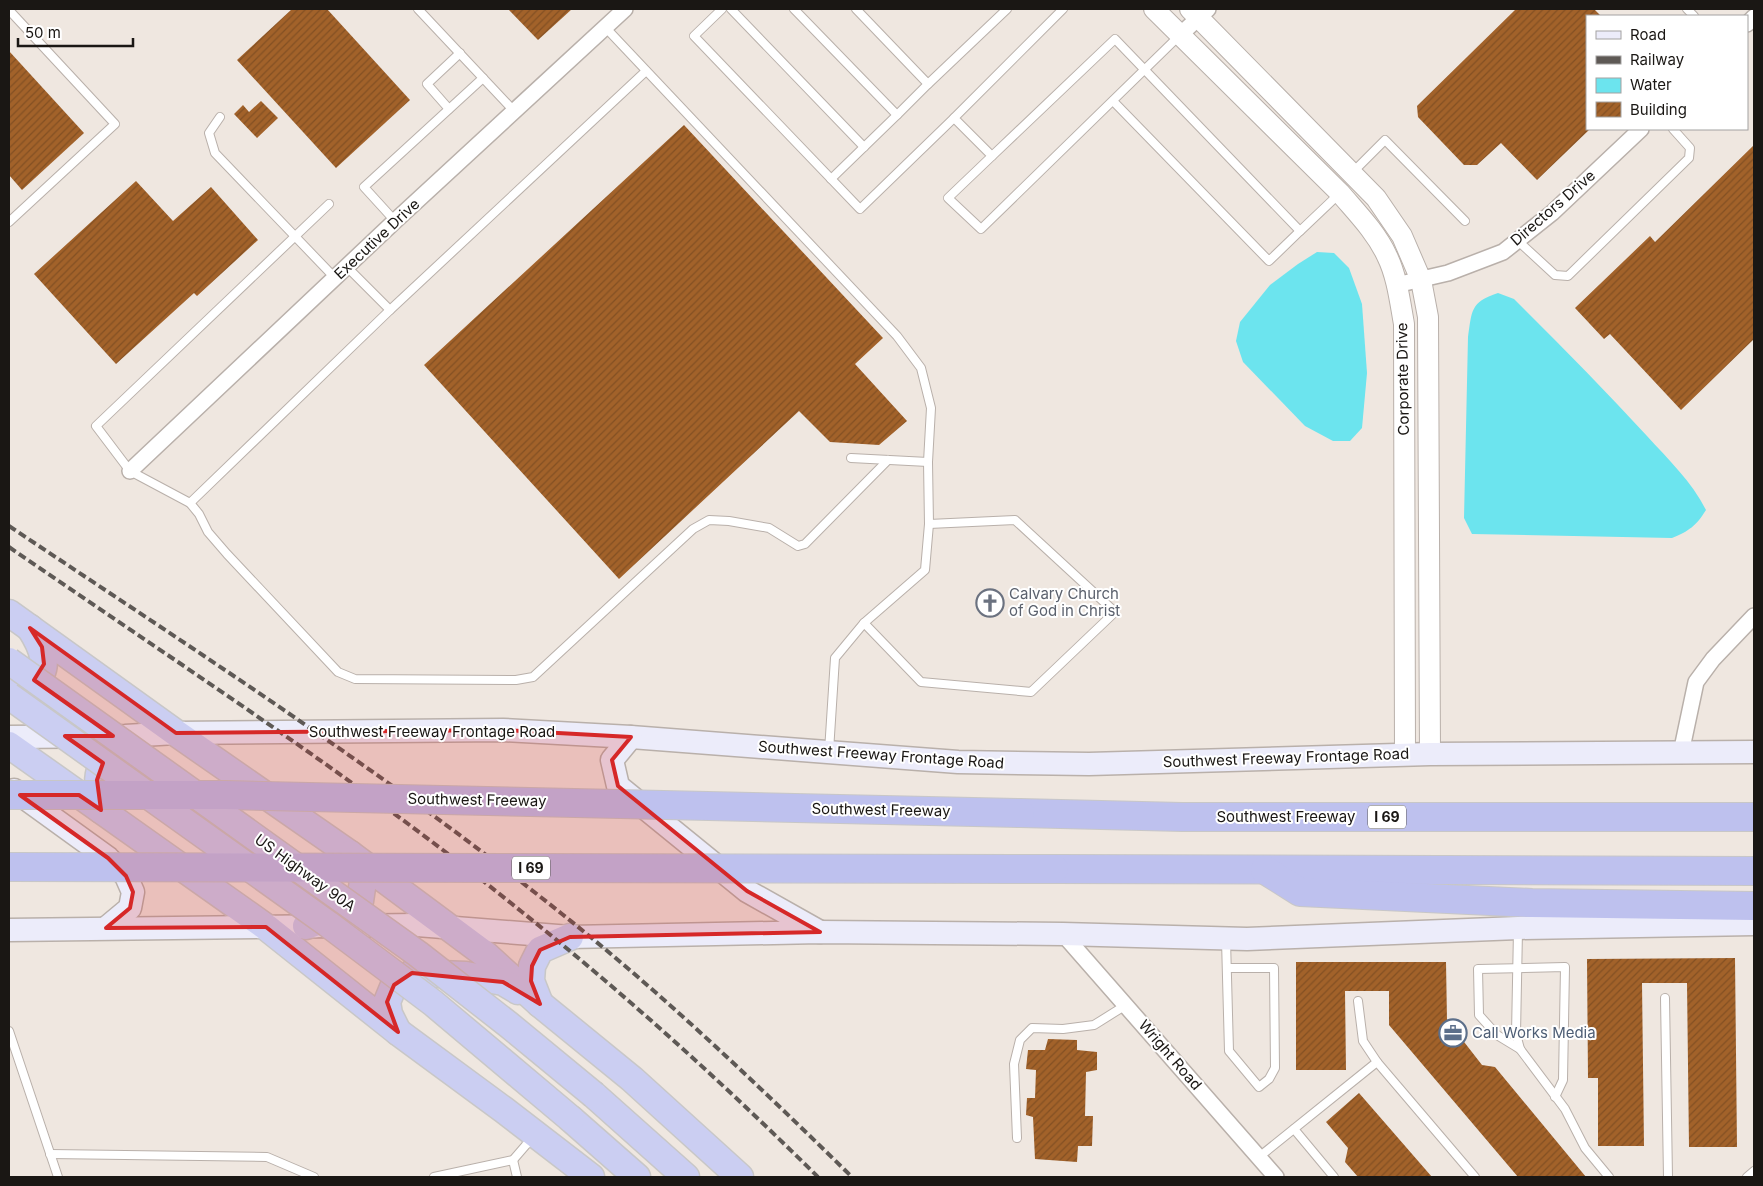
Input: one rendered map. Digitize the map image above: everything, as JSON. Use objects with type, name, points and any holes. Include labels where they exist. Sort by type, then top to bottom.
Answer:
[{"type":"highway","points":[[9,613],[176,733],[350,854],[486,955],[540,1004],[632,1079],[740,1177]]},
{"type":"highway","points":[[9,685],[28,684],[41,675],[44,664],[42,647],[30,628]]},
{"type":"highway","name":"US Highway 90A","points":[[9,661],[418,954],[594,1095],[686,1177]]},
{"type":"highway","name":"US Highway 90A","points":[[9,696],[343,935],[433,1003],[637,1177]]},
{"type":"highway","points":[[101,810],[97,780],[105,756],[125,736]]},
{"type":"highway","points":[[9,745],[266,927],[398,1032],[591,1177]]},
{"type":"highway","name":"Southwest Freeway","points":[[9,795],[235,795],[1182,817],[1754,817]]},
{"type":"highway","points":[[1638,818],[1754,806]]},
{"type":"highway","points":[[306,926],[341,914],[360,901],[363,881],[350,854]]},
{"type":"highway","name":"I 69","points":[[9,867],[1754,871]]},
{"type":"highway","points":[[1265,870],[1300,892],[1532,903],[1754,906]]},
{"type":"highway","points":[[540,1004],[531,981],[532,966],[540,950],[570,937]]},
{"type":"highway","points":[[398,1032],[389,1014],[387,1002],[394,985],[412,973],[466,975],[503,982],[540,1004]]},
{"type":"main road","name":"Southwest Freeway Frontage Road","points":[[9,737],[125,736],[176,733],[503,730],[631,736],[958,762],[1089,764],[1430,754],[1754,752]]},
{"type":"main road","points":[[631,736],[612,760],[618,786],[747,891],[820,932]]},
{"type":"main road","points":[[9,787],[108,858],[126,876],[133,892],[130,908],[106,928]]},
{"type":"main road","points":[[9,930],[417,925],[570,937],[820,932],[1063,934],[1247,939],[1518,928],[1754,924]]},
{"type":"street","name":"Executive Drive","points":[[130,471],[346,267],[625,9]]},
{"type":"street","name":"Corporate Drive","points":[[1154,9],[1340,193],[1368,225],[1388,256],[1404,324],[1405,755]]},
{"type":"street","name":"Corporate Drive","points":[[1199,12],[1351,174],[1376,198],[1402,236],[1421,280],[1428,317],[1428,649],[1430,754]]},
{"type":"street","points":[[1180,35],[1199,12]]},
{"type":"street","name":"Directors Drive","points":[[1396,286],[1448,273],[1503,252],[1552,213],[1640,130]]},
{"type":"street","points":[[1681,753],[1696,682],[1712,659],[1754,616]]},
{"type":"street","name":"Wright Road","points":[[1063,934],[1276,1177]]},
{"type":"lane","points":[[418,9],[514,111]]},
{"type":"lane","points":[[722,9],[694,36],[860,209],[1063,9]]},
{"type":"lane","points":[[731,9],[864,147]]},
{"type":"lane","points":[[794,9],[897,114]]},
{"type":"lane","points":[[856,9],[928,84]]},
{"type":"lane","points":[[831,179],[1007,9]]},
{"type":"lane","points":[[9,10],[115,124],[9,222]]},
{"type":"lane","points":[[605,27],[897,336],[921,368],[931,408],[928,462],[929,524],[926,570],[864,623],[835,658],[828,752]]},
{"type":"lane","points":[[1180,35],[1145,70],[981,229],[948,198],[1115,39],[1145,70],[1300,231]]},
{"type":"lane","points":[[450,109],[427,84],[460,53]]},
{"type":"lane","points":[[190,503],[390,310],[646,71]]},
{"type":"lane","points":[[396,221],[364,187],[483,78]]},
{"type":"lane","points":[[1113,101],[1269,261],[1340,193]]},
{"type":"lane","points":[[220,116],[209,133],[215,153],[335,278]]},
{"type":"lane","points":[[954,118],[992,156]]},
{"type":"lane","points":[[1517,240],[1555,275],[1568,276],[1689,158],[1690,148],[1674,130]]},
{"type":"lane","points":[[1351,174],[1385,140],[1465,221]]},
{"type":"lane","points":[[329,204],[96,426],[130,471],[190,503],[199,514],[208,532],[227,554],[338,672],[354,679],[516,680],[533,677],[692,529],[709,520],[729,521],[769,528],[798,546],[805,544],[888,460]]},
{"type":"lane","points":[[346,267],[390,310]]},
{"type":"lane","points":[[852,458],[928,462]]},
{"type":"lane","points":[[864,623],[921,682],[1031,692],[1115,612],[1015,520],[929,524]]},
{"type":"lane","points":[[1518,928],[1516,1034],[1520,1049],[1565,1109],[1585,1148],[1609,1177]]},
{"type":"lane","points":[[1226,938],[1229,1051],[1259,1087],[1269,1079],[1275,1068],[1274,968],[1227,968]]},
{"type":"lane","points":[[1520,1049],[1497,1035],[1479,1015],[1478,969],[1565,967],[1563,1080],[1555,1097]]},
{"type":"lane","points":[[1664,998],[1668,1177]]},
{"type":"lane","points":[[1358,1001],[1363,1040],[1377,1062],[1475,1177]]},
{"type":"lane","points":[[1017,1138],[1014,1064],[1020,1040],[1032,1028],[1062,1029],[1094,1026],[1126,1005]]},
{"type":"lane","points":[[9,1032],[58,1177]]},
{"type":"lane","points":[[1259,1157],[1377,1062]]},
{"type":"lane","points":[[1294,1130],[1334,1177]]},
{"type":"lane","points":[[434,1177],[513,1160],[535,1134]]},
{"type":"lane","points":[[50,1154],[267,1157],[314,1177]]},
{"type":"lane","points":[[513,1160],[517,1177]]},
{"type":"lane","points":[[1747,1177],[1754,1171]]},
{"type":"highlighted area","points":[[30,628],[176,733],[503,730],[631,737],[612,760],[618,786],[747,891],[820,932],[570,937],[540,950],[532,966],[531,981],[540,1004],[503,982],[412,973],[394,985],[387,1002],[398,1032],[266,927],[106,928],[130,908],[133,892],[126,876],[108,858],[20,795],[79,795],[101,810],[97,780],[103,763],[65,736],[113,736],[34,680],[44,664],[42,647]]},
{"type":"water","points":[[1317,252],[1334,253],[1349,268],[1362,304],[1367,373],[1362,428],[1350,441],[1333,441],[1305,426],[1243,362],[1236,341],[1240,322],[1270,285]]},
{"type":"water","points":[[1498,293],[1514,299],[1631,418],[1679,471],[1694,490],[1706,510],[1692,527],[1672,538],[1472,534],[1464,518],[1468,337],[1470,320],[1477,304],[1489,296]]},
{"type":"building","points":[[292,9],[327,9],[410,100],[336,168],[237,60]]},
{"type":"building","points":[[508,9],[572,9],[538,40]]},
{"type":"building","points":[[1516,9],[1594,9],[1600,15],[1586,15],[1586,130],[1589,130],[1537,180],[1501,143],[1477,165],[1464,165],[1418,117],[1417,106]]},
{"type":"building","points":[[9,51],[84,133],[22,190],[9,175]]},
{"type":"building","points":[[261,101],[278,118],[257,138],[234,114],[243,105],[249,112]]},
{"type":"building","points":[[684,125],[883,338],[855,364],[907,421],[879,445],[830,442],[799,411],[619,579],[424,365]]},
{"type":"building","points":[[1754,145],[1754,339],[1681,410],[1610,334],[1604,339],[1575,308],[1650,236],[1655,242]]},
{"type":"building","points":[[136,181],[173,221],[211,187],[258,240],[197,296],[194,293],[116,364],[34,274]]},
{"type":"building","points":[[1735,958],[1737,1147],[1689,1147],[1687,983],[1642,983],[1644,1146],[1598,1146],[1598,1078],[1588,1078],[1587,959]]},
{"type":"building","points":[[1296,962],[1446,962],[1447,1020],[1482,1065],[1495,1067],[1586,1177],[1518,1177],[1389,1025],[1389,991],[1345,991],[1346,1070],[1296,1070]]},
{"type":"building","points":[[1048,1039],[1077,1040],[1077,1050],[1097,1052],[1097,1070],[1086,1072],[1085,1116],[1093,1116],[1092,1146],[1078,1146],[1077,1162],[1035,1159],[1033,1117],[1026,1115],[1027,1098],[1035,1098],[1036,1070],[1026,1069],[1028,1050],[1045,1050]]},
{"type":"building","points":[[1359,1093],[1432,1177],[1358,1177],[1345,1162],[1348,1148],[1326,1122]]},
{"type":"railway","points":[[9,526],[290,714],[428,811],[495,862],[637,976],[746,1075],[852,1177]]},
{"type":"railway","points":[[9,547],[334,770],[460,863],[561,943],[637,1008],[747,1108],[818,1177]]},
{"type":"place","name":"Calvary Church of God in Christ","points":[[990,603]]},
{"type":"place","name":"Call Works Media","points":[[1453,1033]]}]
